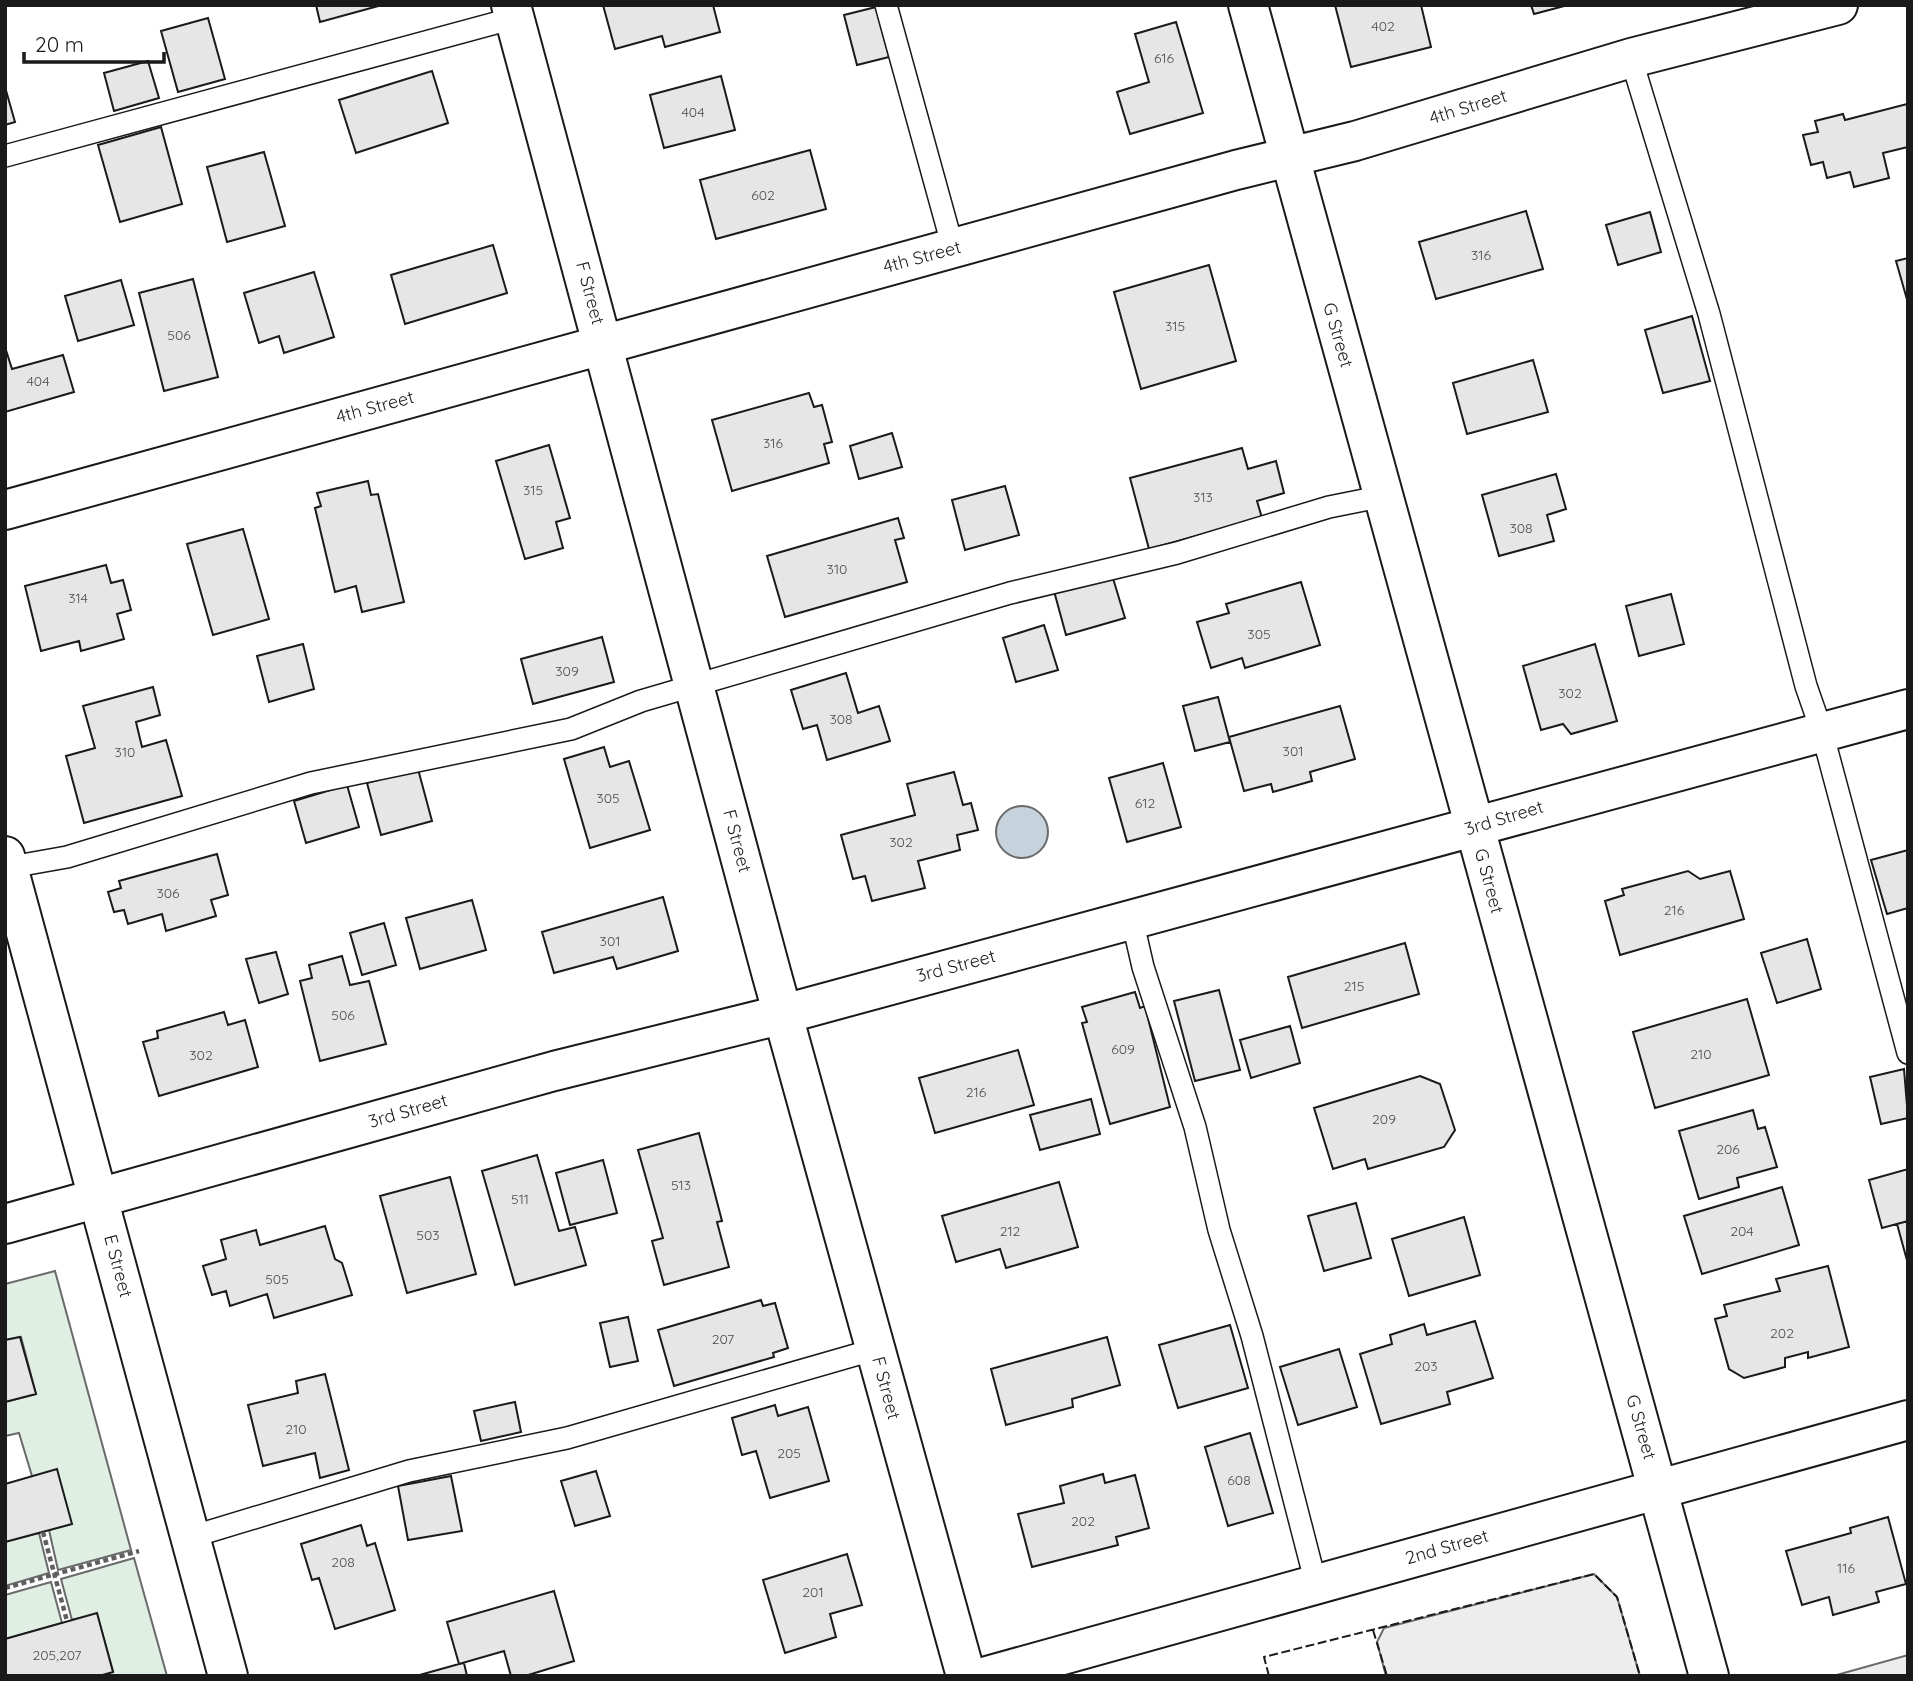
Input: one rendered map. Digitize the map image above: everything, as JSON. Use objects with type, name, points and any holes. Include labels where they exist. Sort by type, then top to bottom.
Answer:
[{"type":"street","name":"G Street","points":[[1248,5],[1709,1676]]},
{"type":"street","name":"4th Street","points":[[5,510],[1289,158],[1631,58],[1838,5]]},
{"type":"street","name":"F Street","points":[[513,11],[966,1676]]},
{"type":"street","name":"3rd Street","points":[[5,1224],[554,1071],[784,1014],[1475,828],[1552,803],[1908,709]]},
{"type":"street","name":"E Street","points":[[6,864],[100,1198],[228,1676]]},
{"type":"street","name":"2nd Street","points":[[987,1676],[1908,1420]]},
{"type":"lane","points":[[886,5],[953,248]]},
{"type":"lane","points":[[5,156],[513,11]]},
{"type":"lane","points":[[1631,58],[1709,314],[1806,686],[1822,732],[1908,1053]]},
{"type":"lane","points":[[6,864],[67,857],[311,783],[570,729],[641,701],[695,684],[1062,578],[1177,553],[1329,507],[1384,496]]},
{"type":"lane","points":[[1132,919],[1143,967],[1195,1127],[1219,1230],[1252,1336],[1316,1584]]},
{"type":"lane","points":[[191,1537],[410,1471],[567,1438],[876,1349]]},
{"type":"path","points":[[43,1532],[67,1621]]},
{"type":"path","points":[[5,1588],[139,1551]]},
{"type":"green space","points":[[55,1271],[131,1550],[58,1570],[49,1530],[71,1524],[32,1476],[19,1433],[5,1436],[5,1402],[36,1394],[21,1337],[5,1340],[5,1284]]},
{"type":"green space","points":[[39,1533],[49,1573],[5,1586],[5,1542]]},
{"type":"green space","points":[[134,1558],[167,1676],[99,1676],[113,1671],[97,1614],[72,1620],[61,1579]]},
{"type":"green space","points":[[51,1582],[62,1623],[5,1639],[5,1595]]},
{"type":"shaded area","points":[[1022,806],[1032,808],[1040,814],[1046,822],[1046,842],[1040,850],[1032,856],[1022,858],[1012,856],[1004,850],[998,842],[996,832],[998,822],[1004,814],[1012,808]]},
{"type":"shaded area","points":[[1594,1574],[1617,1597],[1640,1676],[1386,1676],[1377,1642],[1384,1628]]},
{"type":"shaded area","points":[[1908,1655],[1908,1676],[1833,1676]]},
{"type":"building","points":[[316,5],[382,5],[320,22]]},
{"type":"building","points":[[603,5],[713,5],[720,32],[665,47],[662,36],[615,49]]},
{"type":"building","points":[[1335,5],[1421,5],[1431,47],[1351,67]]},
{"type":"building","points":[[1531,5],[1568,5],[1534,14]]},
{"type":"building","points":[[876,7],[889,57],[857,65],[844,15]]},
{"type":"building","points":[[208,18],[225,79],[178,92],[161,31]]},
{"type":"building","points":[[1176,22],[1203,113],[1130,134],[1117,92],[1149,82],[1135,34]]},
{"type":"building","points":[[148,61],[159,98],[114,111],[104,73]]},
{"type":"building","points":[[432,71],[448,123],[356,153],[339,100]]},
{"type":"building","points":[[721,76],[735,130],[664,148],[650,95]]},
{"type":"building","points":[[5,87],[15,122],[5,125]]},
{"type":"building","points":[[1907,104],[1908,147],[1883,153],[1889,178],[1854,187],[1850,172],[1827,178],[1823,162],[1811,165],[1803,135],[1818,132],[1815,121],[1843,114],[1845,120]]},
{"type":"building","points":[[161,127],[182,204],[120,222],[98,145]]},
{"type":"building","points":[[810,150],[826,209],[716,239],[700,180]]},
{"type":"building","points":[[264,152],[285,226],[227,242],[207,167]]},
{"type":"building","points":[[1526,211],[1543,269],[1436,299],[1419,242]]},
{"type":"building","points":[[1650,212],[1661,252],[1618,265],[1606,225]]},
{"type":"building","points":[[493,245],[507,293],[405,324],[391,275]]},
{"type":"building","points":[[1908,258],[1908,303],[1896,261]]},
{"type":"building","points":[[1209,265],[1236,361],[1141,389],[1114,292]]},
{"type":"building","points":[[314,272],[334,337],[284,353],[279,336],[259,343],[244,293]]},
{"type":"building","points":[[193,279],[218,377],[164,391],[139,293]]},
{"type":"building","points":[[121,280],[134,325],[78,341],[65,296]]},
{"type":"building","points":[[1692,316],[1710,381],[1663,393],[1645,330]]},
{"type":"building","points":[[5,347],[12,369],[63,355],[74,392],[5,412]]},
{"type":"building","points":[[1533,360],[1548,412],[1467,434],[1453,383]]},
{"type":"building","points":[[809,393],[814,407],[822,405],[832,442],[824,444],[829,463],[732,491],[712,420]]},
{"type":"building","points":[[892,433],[902,467],[859,479],[850,446]]},
{"type":"building","points":[[549,445],[570,518],[556,522],[563,548],[525,559],[496,461]]},
{"type":"building","points":[[1242,448],[1248,469],[1276,461],[1284,493],[1257,501],[1262,518],[1149,549],[1130,478]]},
{"type":"building","points":[[1556,474],[1566,509],[1547,515],[1554,541],[1499,556],[1482,495]]},
{"type":"building","points":[[368,481],[371,495],[378,494],[404,602],[362,612],[356,586],[335,592],[315,508],[321,506],[317,493]]},
{"type":"building","points":[[1005,486],[1019,535],[965,550],[952,500]]},
{"type":"building","points":[[898,518],[904,538],[895,540],[907,582],[785,617],[767,556]]},
{"type":"building","points":[[243,529],[269,619],[213,635],[187,544]]},
{"type":"building","points":[[106,565],[111,583],[123,580],[131,610],[117,614],[124,639],[81,651],[79,641],[41,651],[25,586]]},
{"type":"building","points":[[1112,575],[1125,618],[1066,635],[1054,591]]},
{"type":"building","points":[[1301,582],[1320,645],[1245,668],[1242,658],[1211,668],[1197,622],[1229,613],[1226,604]]},
{"type":"building","points":[[1671,594],[1684,644],[1639,656],[1626,606]]},
{"type":"building","points":[[1044,625],[1058,670],[1016,682],[1003,638]]},
{"type":"building","points":[[602,637],[614,682],[533,704],[521,659]]},
{"type":"building","points":[[303,644],[314,689],[269,702],[257,656]]},
{"type":"building","points":[[1595,644],[1617,721],[1571,734],[1563,724],[1541,730],[1523,666]]},
{"type":"building","points":[[846,673],[858,713],[879,706],[890,741],[827,760],[817,725],[803,729],[791,690]]},
{"type":"building","points":[[153,687],[160,715],[136,722],[142,747],[166,740],[182,796],[84,823],[66,756],[95,748],[83,706]]},
{"type":"building","points":[[1218,697],[1230,742],[1195,751],[1183,706]]},
{"type":"building","points":[[1340,706],[1355,759],[1310,772],[1312,781],[1273,792],[1271,784],[1244,791],[1229,737]]},
{"type":"building","points":[[604,747],[610,767],[629,761],[650,830],[590,848],[564,759]]},
{"type":"building","points":[[1163,763],[1181,827],[1127,842],[1109,778]]},
{"type":"building","points":[[418,769],[432,821],[381,835],[367,783]]},
{"type":"building","points":[[954,772],[963,805],[971,803],[978,830],[957,835],[960,850],[918,861],[925,888],[872,901],[865,876],[853,879],[841,835],[915,815],[907,784]]},
{"type":"building","points":[[347,785],[359,827],[306,843],[294,801]]},
{"type":"building","points":[[1908,850],[1908,908],[1887,914],[1871,860]]},
{"type":"building","points":[[217,854],[228,895],[211,900],[216,916],[166,931],[162,914],[128,924],[124,910],[114,912],[108,892],[121,888],[119,881]]},
{"type":"building","points":[[1688,871],[1700,879],[1730,871],[1744,919],[1620,955],[1605,901],[1624,895],[1622,889]]},
{"type":"building","points":[[663,897],[678,951],[617,969],[613,957],[554,973],[542,932]]},
{"type":"building","points":[[472,900],[486,950],[420,969],[406,918]]},
{"type":"building","points":[[384,923],[396,965],[362,975],[350,933]]},
{"type":"building","points":[[1807,939],[1821,989],[1777,1003],[1761,953]]},
{"type":"building","points":[[1405,943],[1419,994],[1302,1028],[1288,977]]},
{"type":"building","points":[[276,952],[288,994],[259,1003],[246,959]]},
{"type":"building","points":[[342,956],[350,985],[369,981],[386,1044],[320,1061],[300,981],[312,978],[309,965]]},
{"type":"building","points":[[1219,990],[1240,1070],[1195,1081],[1174,1001]]},
{"type":"building","points":[[1135,992],[1140,1008],[1145,1006],[1170,1107],[1110,1124],[1082,1023],[1087,1022],[1082,1007]]},
{"type":"building","points":[[1747,999],[1769,1075],[1655,1108],[1633,1032]]},
{"type":"building","points":[[224,1012],[228,1025],[245,1020],[258,1067],[159,1096],[143,1042],[158,1038],[157,1031]]},
{"type":"building","points":[[1290,1026],[1300,1063],[1251,1078],[1240,1040]]},
{"type":"building","points":[[1018,1050],[1034,1105],[935,1133],[919,1078]]},
{"type":"building","points":[[1904,1069],[1908,1118],[1881,1124],[1870,1077]]},
{"type":"building","points":[[1420,1076],[1440,1084],[1455,1130],[1444,1147],[1368,1169],[1365,1159],[1333,1169],[1314,1108]]},
{"type":"building","points":[[1091,1099],[1100,1134],[1040,1150],[1030,1115]]},
{"type":"building","points":[[1753,1110],[1758,1129],[1765,1127],[1777,1167],[1737,1178],[1739,1187],[1699,1199],[1679,1131]]},
{"type":"building","points":[[699,1133],[722,1221],[717,1222],[729,1267],[664,1285],[652,1241],[663,1238],[638,1150]]},
{"type":"building","points":[[537,1155],[559,1231],[575,1227],[586,1265],[515,1285],[482,1171]]},
{"type":"building","points":[[603,1160],[617,1213],[570,1225],[556,1173]]},
{"type":"building","points":[[1908,1169],[1908,1221],[1882,1228],[1869,1180]]},
{"type":"building","points":[[450,1177],[476,1274],[407,1293],[380,1196]]},
{"type":"building","points":[[1059,1182],[1078,1247],[1006,1268],[1000,1249],[956,1262],[942,1216]]},
{"type":"building","points":[[1782,1187],[1799,1245],[1702,1274],[1684,1216]]},
{"type":"building","points":[[1356,1203],[1371,1258],[1324,1271],[1308,1216]]},
{"type":"building","points":[[1464,1217],[1480,1275],[1409,1296],[1392,1239]]},
{"type":"building","points":[[1908,1221],[1908,1264],[1897,1224]]},
{"type":"building","points":[[325,1226],[335,1259],[342,1263],[352,1295],[274,1318],[267,1294],[230,1306],[226,1291],[212,1295],[203,1266],[226,1259],[221,1240],[256,1230],[260,1245]]},
{"type":"building","points":[[1828,1266],[1849,1347],[1808,1358],[1808,1352],[1785,1358],[1785,1367],[1744,1378],[1729,1369],[1715,1319],[1727,1316],[1724,1305],[1780,1291],[1776,1279]]},
{"type":"building","points":[[761,1300],[763,1306],[775,1303],[788,1348],[773,1353],[774,1357],[674,1386],[658,1330]]},
{"type":"building","points":[[628,1317],[638,1361],[610,1367],[600,1323]]},
{"type":"building","points":[[1475,1321],[1493,1378],[1447,1392],[1450,1404],[1381,1424],[1360,1354],[1392,1344],[1390,1335],[1424,1324],[1427,1335]]},
{"type":"building","points":[[1230,1325],[1248,1388],[1178,1408],[1159,1345]]},
{"type":"building","points":[[20,1337],[36,1394],[5,1402],[5,1340]]},
{"type":"building","points":[[1107,1337],[1120,1385],[1072,1399],[1073,1407],[1006,1425],[991,1369]]},
{"type":"building","points":[[1339,1349],[1357,1407],[1298,1425],[1280,1367]]},
{"type":"building","points":[[325,1374],[349,1470],[320,1478],[315,1453],[263,1466],[248,1405],[298,1393],[296,1381]]},
{"type":"building","points":[[515,1402],[521,1432],[481,1441],[474,1411]]},
{"type":"building","points":[[775,1405],[778,1416],[808,1407],[829,1481],[770,1498],[756,1451],[742,1455],[732,1418]]},
{"type":"building","points":[[1250,1433],[1273,1513],[1228,1526],[1205,1447]]},
{"type":"building","points":[[57,1469],[72,1524],[5,1542],[5,1484]]},
{"type":"building","points":[[596,1471],[610,1516],[575,1526],[561,1481]]},
{"type":"building","points":[[1103,1474],[1105,1483],[1135,1475],[1149,1528],[1116,1537],[1118,1545],[1032,1567],[1018,1514],[1064,1503],[1060,1486]]},
{"type":"building","points":[[451,1476],[462,1531],[408,1540],[398,1486]]},
{"type":"building","points":[[1888,1517],[1906,1584],[1876,1592],[1879,1602],[1833,1615],[1829,1597],[1802,1605],[1786,1551],[1851,1533],[1850,1528]]},
{"type":"building","points":[[361,1525],[367,1546],[375,1543],[395,1610],[335,1629],[319,1578],[312,1580],[301,1544]]},
{"type":"building","points":[[847,1554],[862,1605],[830,1614],[836,1637],[785,1653],[763,1580]]},
{"type":"building","points":[[554,1591],[574,1661],[525,1676],[511,1676],[504,1651],[459,1664],[447,1622]]},
{"type":"building","points":[[97,1613],[113,1672],[99,1676],[5,1676],[5,1639]]},
{"type":"building","points":[[464,1663],[467,1676],[416,1676],[459,1664]]},
{"type":"fence","points":[[1269,1676],[1264,1657],[1594,1574],[1617,1597],[1640,1676]]},
{"type":"fence","points":[[1373,1630],[1387,1676]]}]
